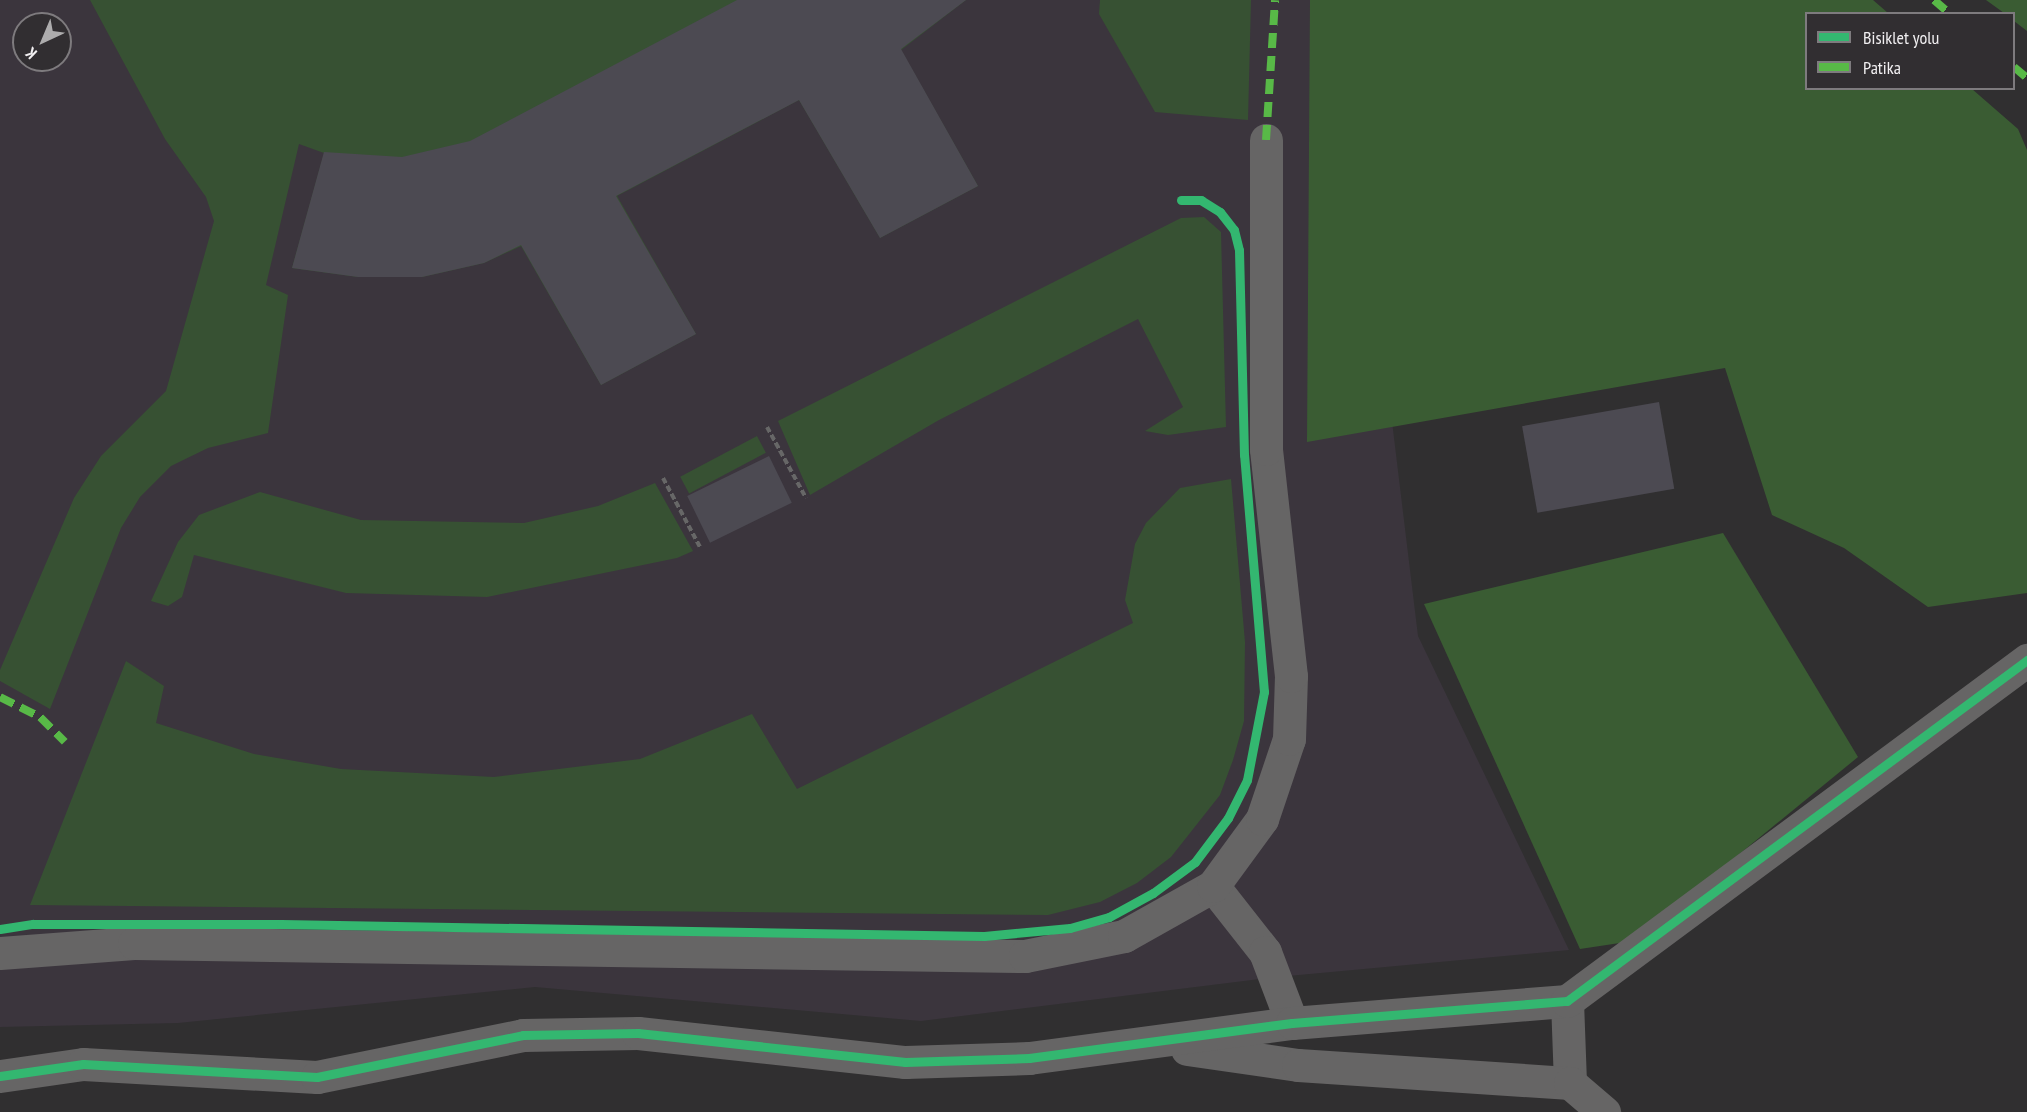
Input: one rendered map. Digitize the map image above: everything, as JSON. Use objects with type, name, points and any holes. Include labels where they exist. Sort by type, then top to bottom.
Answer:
[{"type":"street","points":[[0,953],[134,943],[1025,956],[1124,936],[1213,886],[1262,819],[1289,739],[1291,676],[1266,449],[1266,140]]},
{"type":"street","points":[[0,1076],[83,1064],[317,1077],[523,1035],[638,1033],[905,1062],[1029,1058],[1149,1044],[1292,1023],[1567,1001],[2027,660]]},
{"type":"street","points":[[1213,886],[1265,952],[1292,1023]]},
{"type":"street","points":[[1567,1001],[1570,1083]]},
{"type":"street","points":[[1149,1044],[1298,1065],[1570,1083],[1604,1112]]},
{"type":"path","points":[[767,427],[806,498]]},
{"type":"path","points":[[663,478],[700,547]]},
{"type":"shaded area","points":[[0,0],[1341,0],[1418,636],[1569,950],[1277,977],[921,1021],[535,987],[178,1023],[0,1027]]},
{"type":"green space","points":[[90,0],[966,0],[901,50],[978,186],[880,238],[799,100],[617,196],[696,334],[601,385],[521,246],[484,263],[422,277],[358,277],[292,268],[324,153],[299,144],[266,285],[288,295],[268,433],[208,448],[171,466],[140,497],[121,528],[50,709],[0,681],[0,670],[74,498],[101,456],[166,391],[214,221],[206,197],[165,139]]},
{"type":"green space","points":[[1100,0],[1251,0],[1248,120],[1155,112],[1099,14]]},
{"type":"green space","points":[[1310,0],[1873,0],[1887,12],[1805,12],[1805,90],[1973,90],[2018,129],[2027,150],[2027,593],[1928,607],[1844,548],[1772,515],[1725,368],[1307,442]]},
{"type":"green space","points":[[1986,0],[2027,0],[2027,31],[2015,22],[2015,12],[2003,12]]},
{"type":"green space","points":[[1204,217],[1221,232],[1226,427],[1168,435],[1145,431],[1183,407],[1138,319],[939,420],[810,495],[778,421],[1181,218]]},
{"type":"green space","points":[[757,436],[766,453],[689,494],[680,477]]},
{"type":"green space","points":[[1231,479],[1245,642],[1244,721],[1233,760],[1220,795],[1171,857],[1137,883],[1100,902],[1048,915],[30,905],[126,661],[164,686],[156,723],[254,754],[341,769],[494,777],[640,759],[752,714],[797,789],[1133,623],[1125,600],[1135,544],[1146,523],[1180,488]]},
{"type":"green space","points":[[655,483],[693,551],[677,558],[487,597],[346,593],[194,555],[182,597],[168,606],[151,601],[178,542],[199,515],[260,492],[361,520],[524,523],[598,506]]},
{"type":"green space","points":[[1723,533],[1858,757],[1633,941],[1580,949],[1424,604]]},
{"type":"building","points":[[737,0],[966,0],[901,49],[978,186],[880,238],[799,100],[616,196],[696,334],[601,385],[521,245],[484,263],[422,277],[358,277],[292,268],[324,152],[402,157],[470,141]]},
{"type":"building","points":[[1659,402],[1674,489],[1537,513],[1522,426]]},
{"type":"building","points":[[769,456],[792,503],[710,543],[687,496]]},
{"type":"marked path","points":[[1266,140],[1275,0]]},
{"type":"marked path","points":[[1934,0],[1948,12]]},
{"type":"marked path","points":[[2015,68],[2027,78]]},
{"type":"marked path","points":[[0,697],[40,717],[65,742]]},
{"type":"cycle path","points":[[0,929],[33,924],[281,924],[984,936],[1070,928],[1109,917],[1153,893],[1195,862],[1228,818],[1247,780],[1264,692],[1244,455],[1239,250],[1234,230],[1220,212],[1201,200],[1181,200]]},
{"type":"cycle path","points":[[0,1076],[83,1064],[317,1077],[523,1035],[638,1033],[905,1062],[1029,1058],[1292,1023],[1567,1001],[2027,660]]}]
